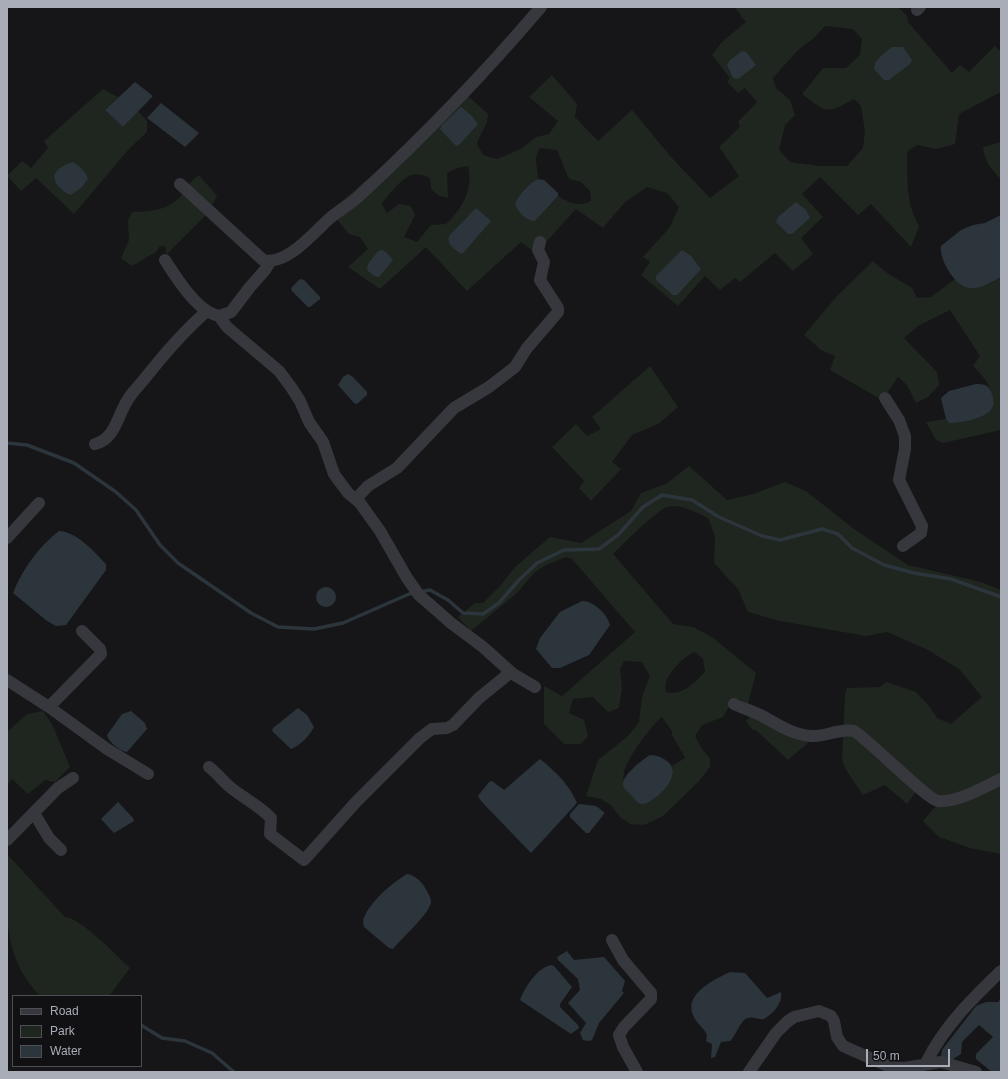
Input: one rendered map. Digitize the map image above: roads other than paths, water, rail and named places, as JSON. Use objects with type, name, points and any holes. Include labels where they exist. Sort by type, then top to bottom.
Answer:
[{"type":"street","points":[[219,316],[231,312],[270,262],[289,254],[330,218],[357,198],[462,95],[541,7]]},
{"type":"street","points":[[180,184],[263,260],[270,262]]},
{"type":"street","points":[[356,499],[360,492],[397,468],[454,408],[489,387],[515,367],[527,348],[558,312],[558,308],[540,280],[544,262],[538,250],[540,242]]},
{"type":"street","points":[[165,260],[184,288],[207,311],[219,316],[227,327],[278,371],[291,387],[300,401],[309,422],[323,442],[334,474],[348,493],[356,499],[380,531],[407,578],[419,594],[450,623],[483,647],[511,672],[535,687]]},
{"type":"street","points":[[95,444],[101,442],[110,435],[126,402],[135,388],[179,337],[207,311]]},
{"type":"street","points":[[885,398],[899,420],[905,436],[905,449],[899,480],[922,526],[921,533],[903,546]]},
{"type":"street","points":[[7,538],[39,503]]},
{"type":"street","points":[[49,707],[101,654],[100,649],[82,631]]},
{"type":"street","points":[[209,767],[230,787],[264,811],[271,818],[270,834],[304,860],[356,802],[420,738],[432,729],[447,728],[453,725],[479,698],[511,672]]},
{"type":"street","points":[[7,680],[49,707],[107,749],[148,774]]},
{"type":"street","points":[[734,704],[787,730],[811,736],[847,729],[854,730],[892,762],[932,799],[938,801],[959,798],[1001,779]]},
{"type":"street","points":[[7,840],[58,788],[73,778]]},
{"type":"street","points":[[34,813],[49,838],[61,850]]},
{"type":"street","points":[[612,940],[623,960],[651,993],[651,999],[624,1026],[620,1035],[623,1047],[637,1072]]},
{"type":"street","points":[[926,1063],[939,1040],[958,1013],[1001,971]]},
{"type":"street","points":[[750,1072],[776,1033],[790,1020],[794,1017],[820,1011],[831,1016],[834,1021],[837,1036],[843,1046],[888,1066],[904,1068],[926,1063],[941,1062],[976,1072]]},
{"type":"water","points":[[892,47],[903,47],[912,60],[910,64],[889,80],[884,80],[874,69],[875,63]]},
{"type":"water","points":[[742,51],[746,52],[756,65],[738,79],[733,78],[727,65],[730,60]]},
{"type":"water","points":[[135,82],[153,96],[123,127],[105,110]]},
{"type":"water","points":[[161,103],[199,133],[185,147],[147,118]]},
{"type":"water","points":[[461,107],[472,116],[478,124],[459,145],[456,146],[440,129],[442,125]]},
{"type":"water","points":[[73,162],[84,171],[88,179],[82,187],[71,195],[60,188],[56,183],[55,175],[56,172],[63,166]]},
{"type":"water","points":[[538,179],[544,180],[558,193],[558,196],[535,221],[532,221],[523,216],[515,204],[531,183]]},
{"type":"water","points":[[796,202],[806,210],[810,218],[792,234],[788,234],[776,222],[778,217]]},
{"type":"water","points":[[476,208],[491,221],[461,254],[450,244],[448,239],[449,236]]},
{"type":"water","points":[[1001,215],[1001,277],[977,288],[968,288],[963,286],[948,271],[942,258],[941,246],[961,230],[973,225],[985,223]]},
{"type":"water","points":[[382,250],[386,252],[393,260],[379,277],[374,276],[367,270],[368,264],[378,251]]},
{"type":"water","points":[[682,250],[691,256],[701,269],[677,295],[673,295],[656,280],[656,276]]},
{"type":"water","points":[[300,279],[304,280],[320,297],[320,299],[310,307],[308,307],[291,290]]},
{"type":"water","points":[[348,374],[353,377],[367,392],[367,395],[357,404],[354,403],[338,385],[343,377]]},
{"type":"water","points":[[976,384],[985,385],[990,389],[994,402],[993,408],[983,416],[965,421],[949,423],[946,419],[941,398],[949,391]]},
{"type":"water","points":[[59,531],[73,535],[85,543],[106,564],[106,570],[66,625],[56,626],[47,621],[13,593],[26,567],[38,551]]},
{"type":"water","points":[[326,587],[333,590],[336,597],[333,604],[326,607],[319,604],[316,597],[319,590]]},
{"type":"water","points":[[582,601],[591,603],[599,609],[606,617],[610,625],[589,655],[560,668],[552,668],[536,649],[540,638],[560,612]]},
{"type":"water","points":[[298,708],[307,715],[314,727],[304,740],[291,749],[272,731],[273,728]]},
{"type":"water","points":[[131,711],[145,723],[147,729],[127,752],[115,746],[107,735],[122,714]]},
{"type":"water","points":[[650,755],[659,756],[667,761],[672,767],[672,774],[670,782],[658,796],[645,804],[641,804],[624,788],[623,784],[626,777],[634,768]]},
{"type":"water","points":[[540,759],[562,779],[577,803],[531,853],[481,801],[478,796],[489,782],[492,781],[504,790]]},
{"type":"water","points":[[118,802],[134,821],[114,833],[101,819]]},
{"type":"water","points":[[579,804],[596,806],[604,812],[589,833],[586,833],[570,817],[570,814]]},
{"type":"water","points":[[407,874],[419,880],[430,896],[431,903],[425,914],[393,949],[389,948],[364,927],[363,921],[369,908],[381,894]]},
{"type":"water","points":[[567,951],[574,960],[604,957],[625,981],[622,991],[624,993],[599,1023],[592,1040],[589,1041],[583,1040],[580,1033],[586,1023],[568,1003],[580,990],[578,979],[558,960],[557,957]]},
{"type":"water","points":[[551,965],[554,966],[572,987],[560,1004],[560,1007],[578,1025],[579,1028],[571,1034],[520,1000],[528,984],[536,974]]},
{"type":"water","points":[[730,972],[745,973],[767,998],[781,992],[781,996],[779,1004],[771,1014],[764,1019],[752,1017],[745,1019],[730,1041],[721,1042],[715,1057],[711,1058],[712,1044],[706,1041],[707,1035],[694,1017],[691,1009],[692,1002],[701,989]]},
{"type":"water","points":[[1001,998],[1001,1072],[992,1072],[976,1059],[976,1054],[993,1037],[979,1025],[962,1042],[961,1054],[950,1061],[941,1056],[942,1050],[976,1006],[986,1002],[998,1002]]},
{"type":"waterway","points":[[7,443],[27,445],[74,463],[116,492],[136,510],[160,545],[178,563],[251,613],[278,627],[314,629],[343,623],[409,594],[430,590],[448,600],[463,613],[483,614],[499,603],[518,581],[537,563],[564,550],[599,549],[618,535],[643,507],[662,495],[692,500],[719,517],[762,536],[780,540],[822,529],[838,534],[852,548],[884,565],[914,573],[951,579],[1001,597]]},
{"type":"waterway","points":[[142,1026],[162,1038],[185,1041],[212,1053],[234,1072]]}]
